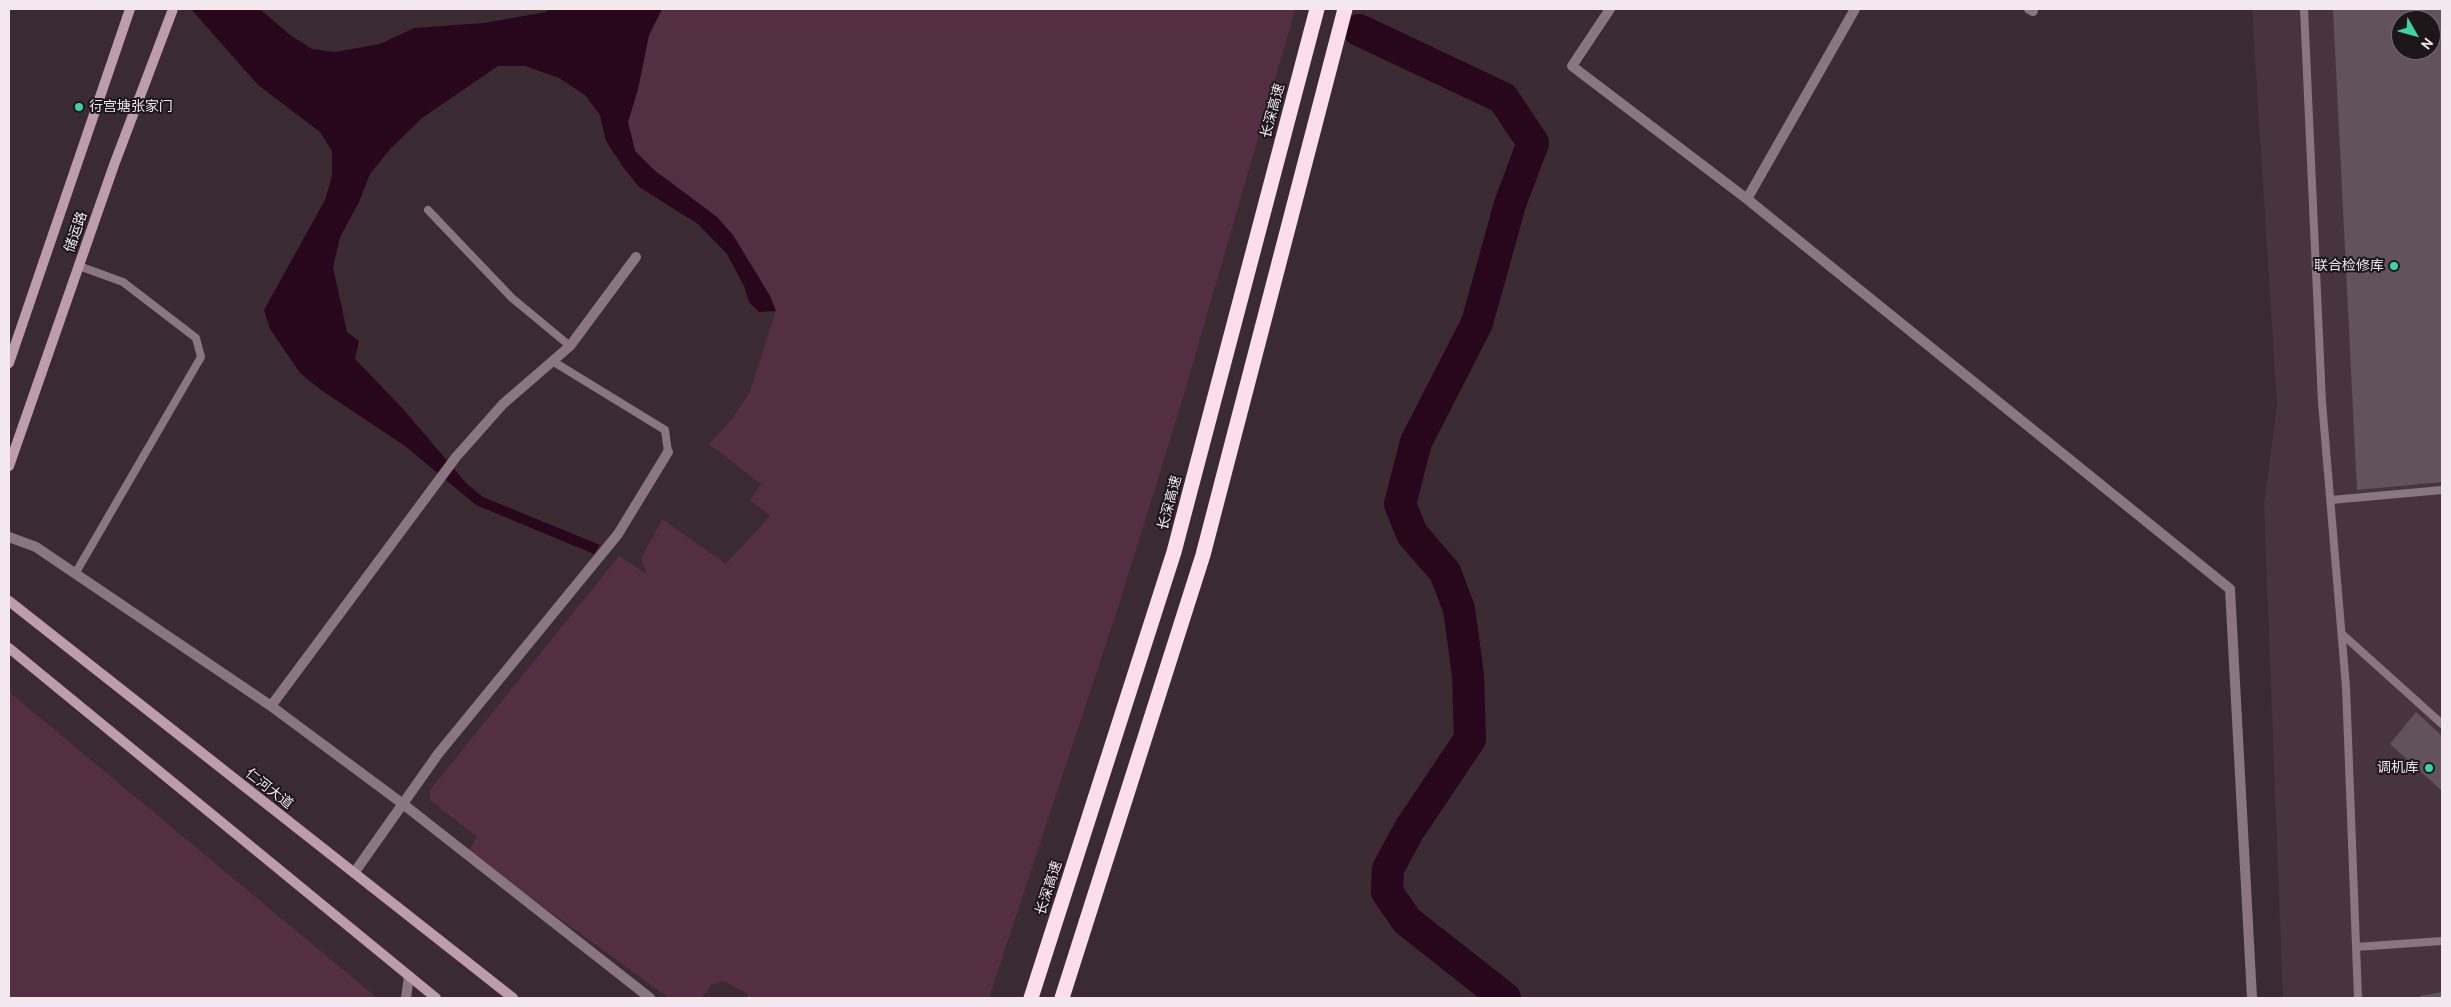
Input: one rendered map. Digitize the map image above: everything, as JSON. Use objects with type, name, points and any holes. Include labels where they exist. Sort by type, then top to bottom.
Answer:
[{"type":"highway","name":"长深高速","points":[[1031,998],[1174,552],[1317,9]]},
{"type":"highway","points":[[1062,998],[1203,555],[1346,9]]},
{"type":"main road","name":"储运路","points":[[9,466],[78,266],[173,9]]},
{"type":"main road","name":"储运路","points":[[9,363],[129,12]]},
{"type":"main road","name":"仁河大道","points":[[9,601],[513,998]]},
{"type":"main road","points":[[9,648],[436,998]]},
{"type":"street","points":[[1610,9],[1572,66],[1747,199],[2230,589],[2252,998]]},
{"type":"street","points":[[1747,199],[1856,9]]},
{"type":"street","points":[[271,706],[456,457],[503,404],[554,362],[570,346],[636,257]]},
{"type":"street","points":[[354,873],[438,754],[618,534],[668,452]]},
{"type":"street","points":[[9,537],[36,547],[271,706],[403,804],[650,998]]},
{"type":"street","points":[[406,998],[409,976]]},
{"type":"lane","points":[[2304,9],[2322,402],[2346,687],[2358,998]]},
{"type":"lane","points":[[428,210],[512,298],[570,346]]},
{"type":"lane","points":[[75,574],[201,357],[196,338],[123,282],[78,266]]},
{"type":"lane","points":[[554,362],[665,430],[668,452]]},
{"type":"lane","points":[[2330,500],[2442,490]]},
{"type":"lane","points":[[2342,634],[2442,724]]},
{"type":"lane","points":[[2356,946],[2442,940]]},
{"type":"shaded area","points":[[191,9],[260,9],[290,35],[312,49],[335,52],[380,44],[414,28],[484,23],[546,12],[551,9],[662,9],[649,35],[638,89],[628,122],[635,151],[654,170],[717,217],[733,235],[770,296],[776,311],[759,312],[749,302],[744,286],[727,254],[698,224],[639,187],[606,141],[600,115],[585,95],[559,78],[525,66],[498,66],[422,118],[391,148],[370,174],[359,202],[340,237],[333,267],[347,332],[359,341],[355,359],[403,409],[467,484],[483,497],[600,545],[594,554],[476,505],[405,446],[321,390],[300,373],[270,329],[264,310],[325,200],[332,176],[332,151],[320,132],[258,85]]},
{"type":"shaded area","points":[[662,9],[1295,10],[1182,401],[1120,601],[989,998],[747,998],[748,994],[724,981],[711,985],[702,998],[669,998],[468,852],[477,837],[430,800],[430,790],[619,556],[647,574],[641,559],[662,519],[726,564],[770,516],[750,500],[761,484],[709,444],[732,419],[750,392],[776,310],[757,273],[717,217],[654,170],[635,151],[628,122],[638,89],[649,35]]},
{"type":"shaded area","points":[[2252,9],[2442,9],[2442,998],[2283,998],[2264,504],[2277,405]]},
{"type":"shaded area","points":[[9,693],[15,697],[377,998],[9,998]]},
{"type":"building","name":"联合检修库","points":[[2333,9],[2442,9],[2442,482],[2357,490]]},
{"type":"building","name":"调机库","points":[[2416,712],[2442,736],[2442,791],[2390,744]]},
{"type":"building","points":[[2442,992],[2442,998],[2420,998],[2420,996]]},
{"type":"waterway","points":[[1359,30],[1503,98],[1533,143],[1510,204],[1477,323],[1416,442],[1400,504],[1412,534],[1445,572],[1459,609],[1468,675],[1470,739],[1409,830],[1388,869],[1387,892],[1407,921],[1505,998]]},
{"type":"place","name":"行宫塘张家门","points":[[79,107]]},
{"type":"place","name":"联合检修库","points":[[2394,266]]},
{"type":"place","name":"调机库","points":[[2429,768]]}]
